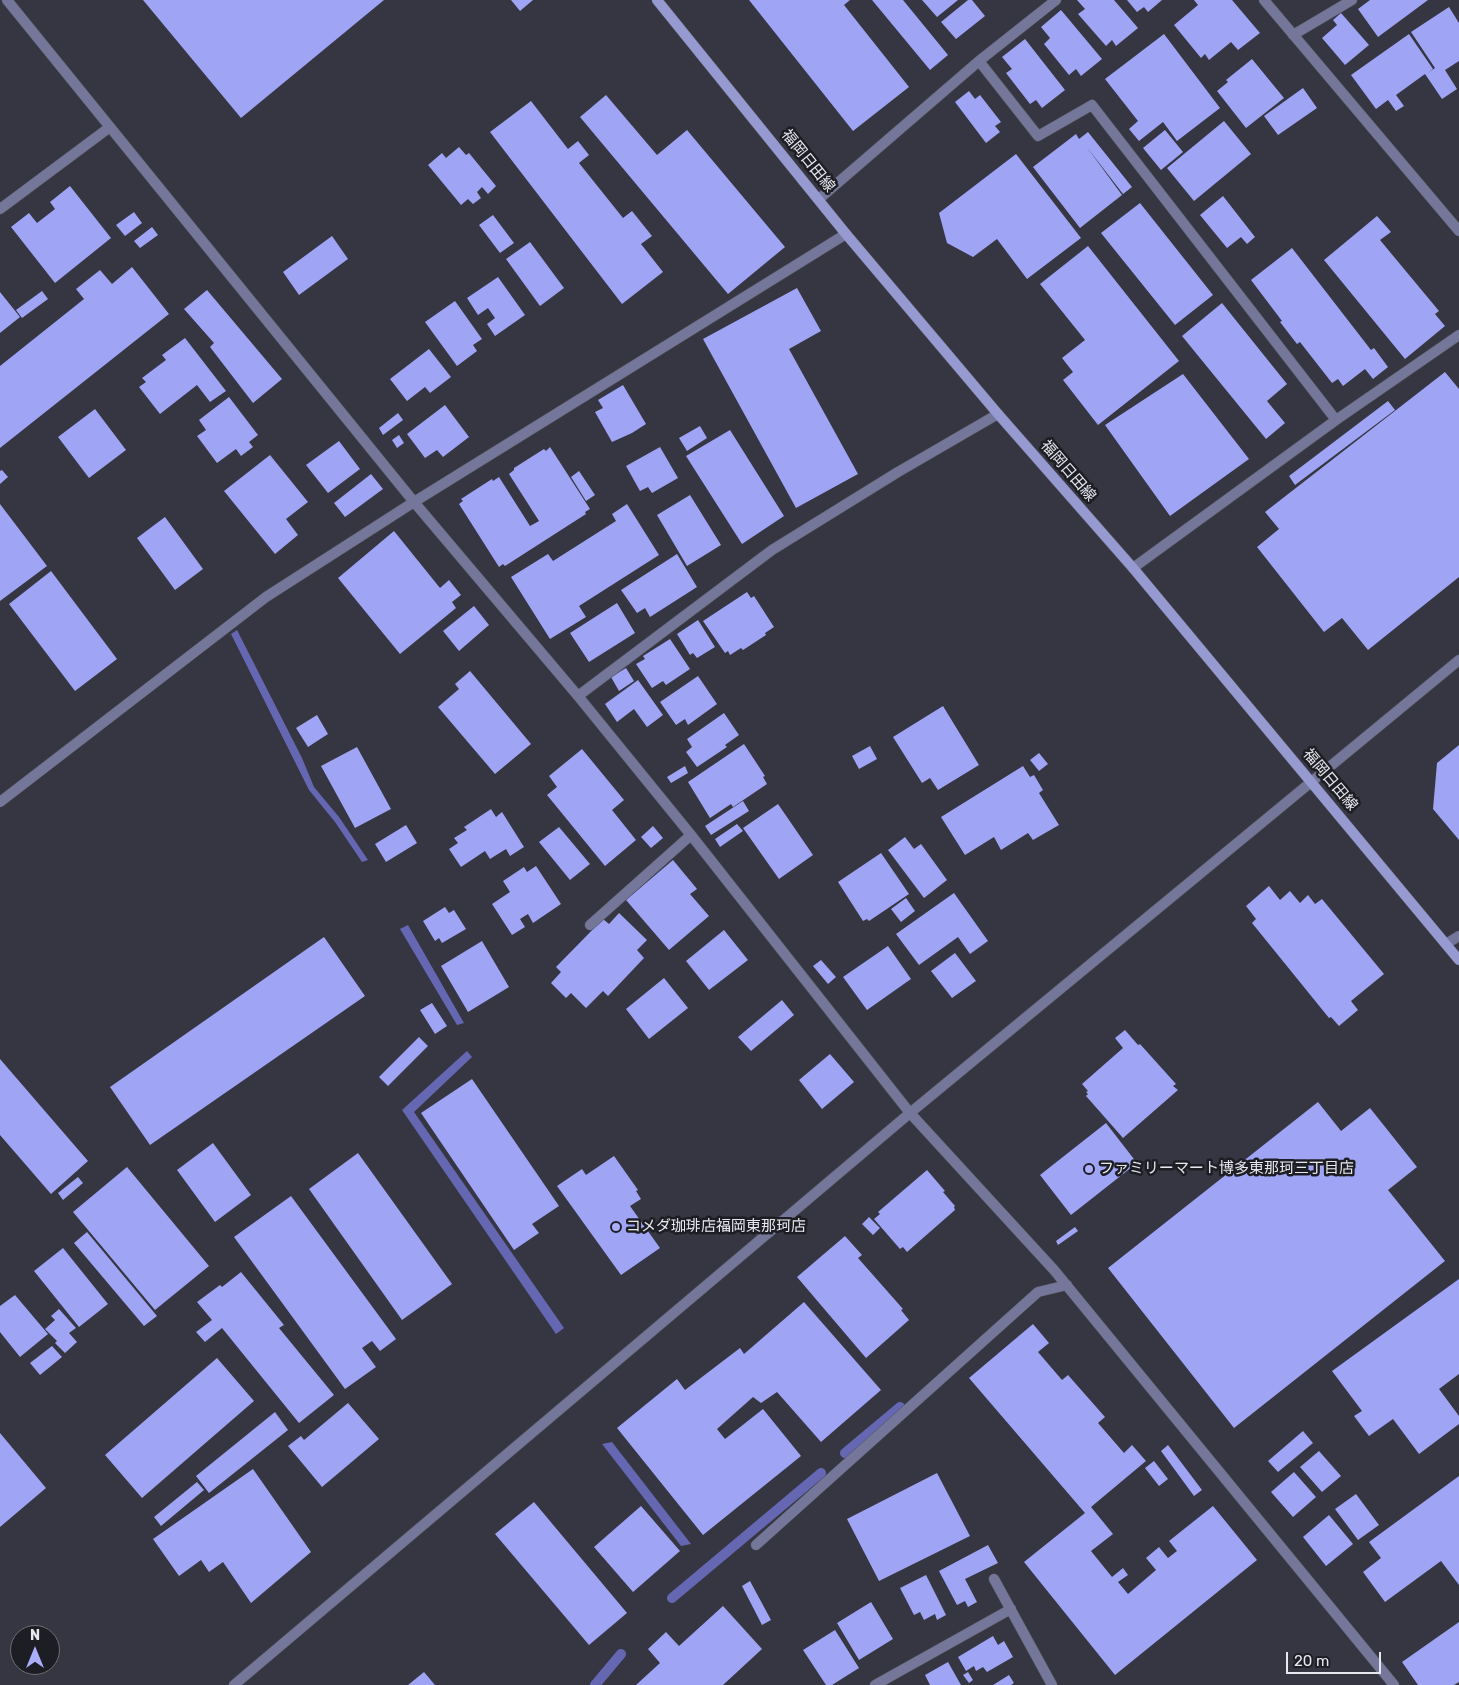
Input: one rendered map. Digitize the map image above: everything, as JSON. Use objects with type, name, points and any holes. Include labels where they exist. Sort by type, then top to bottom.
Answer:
[{"type":"main road","name":"福岡日田線","points":[[658,0],[820,199],[846,234],[998,414],[1133,568],[1459,960]]},
{"type":"street","points":[[7,0],[414,502],[578,696],[691,834],[910,1113],[1066,1285],[1389,1684]]},
{"type":"street","points":[[820,199],[979,62],[1056,0]]},
{"type":"street","points":[[1264,0],[1459,231]]},
{"type":"street","points":[[1293,35],[1352,0]]},
{"type":"street","points":[[979,62],[1038,136],[1092,105],[1336,420]]},
{"type":"street","points":[[0,209],[110,127]]},
{"type":"street","points":[[0,802],[266,597],[414,502],[846,234]]},
{"type":"street","points":[[1133,568],[1336,420],[1459,335]]},
{"type":"street","points":[[578,696],[772,550],[898,472],[998,414]]},
{"type":"street","points":[[234,1685],[910,1113],[1459,660]]},
{"type":"street","points":[[590,925],[691,834]]},
{"type":"street","points":[[1446,944],[1459,936]]},
{"type":"street","points":[[756,1545],[1038,1292],[1066,1285]]},
{"type":"street","points":[[994,1579],[1052,1685]]},
{"type":"street","points":[[876,1685],[1011,1609]]},
{"type":"shaded area","points":[[237,630],[302,758],[314,787],[339,817],[368,860],[362,862],[335,822],[309,790],[231,634]]},
{"type":"shaded area","points":[[408,925],[464,1023],[457,1025],[400,929]]},
{"type":"shaded area","points":[[467,1051],[472,1057],[414,1112],[564,1328],[556,1334],[402,1110]]},
{"type":"shaded area","points":[[612,1442],[691,1544],[681,1546],[602,1444]]},
{"type":"building","points":[[143,0],[384,0],[241,118]]},
{"type":"building","points":[[511,0],[533,0],[520,11]]},
{"type":"building","points":[[749,0],[850,0],[844,5],[909,87],[853,131]]},
{"type":"building","points":[[872,0],[903,0],[948,55],[930,70]]},
{"type":"building","points":[[922,0],[958,0],[937,17]]},
{"type":"building","points":[[968,0],[972,0],[985,16],[956,39],[941,22]]},
{"type":"building","points":[[1077,0],[1114,0],[1138,28],[1116,46],[1112,40],[1106,46],[1078,14],[1085,9]]},
{"type":"building","points":[[1127,0],[1162,0],[1148,12],[1144,7],[1137,12]]},
{"type":"building","points":[[1194,0],[1232,0],[1260,33],[1238,50],[1231,42],[1209,60],[1205,54],[1201,58],[1174,25],[1198,5]]},
{"type":"building","points":[[1370,0],[1428,0],[1378,37],[1358,9]]},
{"type":"building","points":[[1449,7],[1459,23],[1459,61],[1445,70],[1457,89],[1442,99],[1425,74],[1396,95],[1404,106],[1396,111],[1388,100],[1376,109],[1351,75],[1409,34],[1433,69],[1428,73],[1435,68],[1411,32]]},
{"type":"building","points":[[1061,10],[1102,59],[1081,76],[1076,69],[1069,75],[1044,44],[1050,38],[1041,27]]},
{"type":"building","points":[[1341,13],[1369,45],[1345,65],[1322,38],[1337,25],[1333,20]]},
{"type":"building","points":[[1164,34],[1220,108],[1177,141],[1163,122],[1139,141],[1129,129],[1138,121],[1105,79]]},
{"type":"building","points":[[1025,39],[1065,90],[1042,108],[1036,100],[1030,104],[1006,73],[1012,69],[1002,57]]},
{"type":"building","points":[[1252,59],[1284,98],[1246,128],[1217,91],[1228,82],[1226,80]]},
{"type":"building","points":[[1303,88],[1317,108],[1278,135],[1264,116]]},
{"type":"building","points":[[969,91],[975,99],[980,95],[1001,122],[995,126],[1000,132],[986,143],[955,102]]},
{"type":"building","points":[[606,95],[657,155],[687,130],[785,247],[728,294],[580,117]]},
{"type":"building","points":[[531,101],[568,149],[578,141],[589,155],[579,163],[623,218],[632,211],[652,236],[641,244],[663,272],[622,304],[490,132]]},
{"type":"building","points":[[1224,121],[1251,154],[1194,201],[1167,168]]},
{"type":"building","points":[[1165,130],[1183,152],[1161,170],[1143,148]]},
{"type":"building","points":[[1088,132],[1132,187],[1123,194],[1086,146],[1122,195],[1080,228],[1033,167],[1076,134],[1079,139]]},
{"type":"building","points":[[459,147],[466,155],[469,153],[496,186],[488,194],[482,187],[477,192],[481,198],[473,204],[468,199],[461,205],[428,165],[442,153],[446,158]]},
{"type":"building","points":[[1016,154],[1081,238],[1027,279],[997,239],[973,257],[947,243],[939,213]]},
{"type":"building","points":[[70,186],[111,238],[55,283],[11,227],[29,213],[37,223],[55,209],[50,202]]},
{"type":"building","points":[[1223,196],[1255,237],[1247,244],[1241,237],[1227,248],[1200,215]]},
{"type":"building","points":[[1140,203],[1213,295],[1175,325],[1101,233]]},
{"type":"building","points":[[134,212],[142,223],[125,236],[116,225]]},
{"type":"building","points":[[493,215],[514,243],[500,253],[479,225]]},
{"type":"building","points":[[1377,216],[1391,232],[1380,240],[1439,311],[1435,314],[1445,326],[1405,359],[1324,260]]},
{"type":"building","points":[[152,227],[158,235],[140,248],[134,241]]},
{"type":"building","points":[[332,236],[348,259],[299,295],[283,272]]},
{"type":"building","points":[[530,242],[564,288],[540,306],[506,259]]},
{"type":"building","points":[[1088,246],[1179,361],[1098,425],[1063,380],[1073,372],[1062,358],[1085,340],[1040,284]]},
{"type":"building","points":[[1292,248],[1371,350],[1374,348],[1388,367],[1373,379],[1365,369],[1343,386],[1338,379],[1332,383],[1300,342],[1297,344],[1251,280]]},
{"type":"building","points":[[132,267],[169,314],[0,448],[0,366],[84,299],[76,289],[100,270],[112,284]]},
{"type":"building","points":[[498,277],[525,315],[495,336],[487,324],[495,318],[488,308],[478,315],[467,298]]},
{"type":"building","points":[[797,288],[821,331],[789,349],[858,474],[796,508],[703,339]]},
{"type":"building","points":[[207,290],[282,379],[253,403],[210,347],[214,343],[184,309]]},
{"type":"building","points":[[42,291],[48,299],[22,318],[16,310]]},
{"type":"building","points":[[0,292],[20,317],[0,333]]},
{"type":"building","points":[[455,301],[482,339],[473,345],[477,351],[457,366],[425,322]]},
{"type":"building","points":[[1222,303],[1287,384],[1267,401],[1285,423],[1266,439],[1182,336]]},
{"type":"building","points":[[185,338],[226,391],[210,402],[197,385],[160,414],[139,387],[146,382],[142,378],[166,360],[162,355]]},
{"type":"building","points":[[429,349],[451,377],[430,393],[425,387],[407,401],[390,379]]},
{"type":"building","points":[[1445,372],[1459,389],[1459,577],[1368,650],[1342,618],[1324,632],[1257,547],[1279,529],[1265,512]]},
{"type":"building","points":[[1183,374],[1249,459],[1170,516],[1105,425]]},
{"type":"building","points":[[623,385],[646,424],[612,442],[595,412],[603,408],[598,400]]},
{"type":"building","points":[[229,397],[258,435],[249,442],[253,447],[241,456],[236,449],[217,463],[197,436],[206,430],[199,420]]},
{"type":"building","points":[[1388,401],[1395,410],[1295,485],[1289,476]]},
{"type":"building","points":[[445,405],[469,437],[443,457],[437,450],[425,458],[407,434]]},
{"type":"building","points":[[95,409],[126,450],[89,478],[58,437]]},
{"type":"building","points":[[398,413],[403,420],[383,435],[379,428]]},
{"type":"building","points":[[700,426],[707,438],[687,451],[679,438]]},
{"type":"building","points":[[730,430],[784,516],[742,544],[686,456]]},
{"type":"building","points":[[399,435],[404,443],[397,448],[392,440]]},
{"type":"building","points":[[339,441],[360,469],[328,493],[306,465]]},
{"type":"building","points":[[550,447],[590,509],[585,512],[586,514],[505,566],[503,564],[499,567],[459,504],[463,501],[461,499],[492,479],[493,481],[499,477],[530,526],[539,521],[509,474],[514,468]]},
{"type":"building","points":[[660,447],[678,478],[652,493],[648,487],[640,491],[626,466]]},
{"type":"building","points":[[270,455],[308,502],[286,519],[298,535],[275,554],[224,491]]},
{"type":"building","points":[[2,470],[8,477],[0,484],[0,471]]},
{"type":"building","points":[[579,471],[595,495],[586,501],[571,477]]},
{"type":"building","points":[[371,474],[383,489],[345,517],[334,503]]},
{"type":"building","points":[[690,495],[721,545],[687,566],[657,515]]},
{"type":"building","points":[[0,504],[47,566],[0,601]]},
{"type":"building","points":[[627,504],[659,555],[579,606],[586,617],[550,639],[511,577],[548,554],[553,561],[616,521],[612,514]]},
{"type":"building","points":[[165,517],[203,569],[175,590],[137,538]]},
{"type":"building","points":[[394,531],[440,588],[449,580],[461,595],[452,602],[456,608],[400,654],[338,578]]},
{"type":"building","points":[[677,554],[697,587],[650,617],[645,608],[637,613],[621,590]]},
{"type":"building","points":[[51,571],[117,659],[75,691],[9,604]]},
{"type":"building","points":[[747,592],[751,598],[754,596],[774,627],[765,633],[766,635],[743,650],[741,648],[730,655],[728,651],[725,653],[703,621]]},
{"type":"building","points":[[617,603],[635,633],[589,662],[570,633]]},
{"type":"building","points":[[474,606],[489,625],[459,651],[443,631]]},
{"type":"building","points":[[698,620],[715,647],[697,658],[693,653],[690,655],[677,634]]},
{"type":"building","points":[[670,639],[690,669],[666,685],[663,681],[652,688],[636,664],[645,659],[643,656]]},
{"type":"building","points":[[626,668],[634,681],[619,691],[611,677]]},
{"type":"building","points":[[470,671],[531,744],[495,774],[438,707],[459,689],[455,684]]},
{"type":"building","points":[[698,676],[717,704],[688,725],[685,719],[676,725],[660,702]]},
{"type":"building","points":[[638,680],[663,715],[647,727],[634,709],[617,722],[605,704]]},
{"type":"building","points":[[943,706],[979,765],[938,790],[930,778],[922,783],[893,737]]},
{"type":"building","points":[[724,713],[739,735],[725,745],[727,747],[697,767],[686,752],[692,747],[687,739]]},
{"type":"building","points":[[317,715],[328,734],[308,747],[296,728]]},
{"type":"building","points":[[744,744],[765,776],[763,777],[767,784],[733,807],[731,804],[710,818],[688,782]]},
{"type":"building","points":[[1459,745],[1459,840],[1433,809],[1437,763]]},
{"type":"building","points":[[870,746],[877,759],[859,769],[852,756]]},
{"type":"building","points":[[357,747],[391,809],[355,828],[321,766]]},
{"type":"building","points":[[582,749],[624,800],[612,810],[636,840],[605,866],[547,795],[557,787],[549,776]]},
{"type":"building","points":[[1039,753],[1048,764],[1039,771],[1030,760]]},
{"type":"building","points":[[685,766],[688,773],[671,783],[667,777]]},
{"type":"building","points":[[1023,766],[1030,777],[1034,775],[1043,790],[1039,793],[1059,825],[1033,840],[1028,833],[1001,850],[994,837],[965,855],[941,817]]},
{"type":"building","points":[[743,801],[749,811],[711,835],[705,826]]},
{"type":"building","points":[[778,804],[813,855],[779,879],[743,828]]},
{"type":"building","points":[[491,809],[496,817],[502,812],[524,847],[510,856],[506,849],[490,859],[485,851],[461,867],[449,849],[458,843],[454,838],[467,830],[464,827]]},
{"type":"building","points":[[737,824],[743,831],[720,847],[715,839]]},
{"type":"building","points":[[406,825],[417,843],[386,862],[375,844]]},
{"type":"building","points":[[653,826],[663,838],[651,848],[641,837]]},
{"type":"building","points":[[559,827],[590,864],[570,880],[539,842]]},
{"type":"building","points":[[905,837],[914,849],[921,844],[947,880],[924,898],[888,850]]},
{"type":"building","points":[[881,853],[909,894],[869,921],[867,919],[863,921],[838,882]]},
{"type":"building","points":[[673,860],[697,889],[690,894],[709,916],[669,950],[626,900]]},
{"type":"building","points":[[536,866],[561,904],[533,923],[528,914],[520,919],[525,927],[512,935],[492,904],[510,892],[503,881],[524,867],[527,872]]},
{"type":"building","points":[[1269,886],[1280,900],[1290,891],[1300,903],[1308,895],[1315,904],[1322,899],[1384,974],[1351,1001],[1358,1010],[1339,1026],[1331,1017],[1329,1018],[1252,923],[1256,919],[1246,906]]},
{"type":"building","points":[[954,893],[988,941],[970,954],[958,937],[919,965],[896,934]]},
{"type":"building","points":[[906,898],[915,911],[901,922],[891,909]]},
{"type":"building","points":[[445,907],[449,913],[454,910],[466,929],[442,943],[439,938],[435,941],[423,921]]},
{"type":"building","points":[[619,913],[647,940],[637,950],[644,958],[608,996],[603,991],[586,1008],[571,993],[566,998],[551,983],[561,972],[556,967],[603,919],[609,924]]},
{"type":"building","points":[[724,930],[748,960],[709,990],[686,961]]},
{"type":"building","points":[[324,937],[365,996],[150,1145],[110,1087]]},
{"type":"building","points":[[482,941],[509,987],[468,1012],[441,966]]},
{"type":"building","points":[[888,946],[911,979],[867,1010],[843,977]]},
{"type":"building","points":[[955,953],[976,981],[952,998],[931,971]]},
{"type":"building","points":[[821,960],[836,977],[828,984],[813,966]]},
{"type":"building","points":[[664,978],[688,1008],[649,1039],[626,1009]]},
{"type":"building","points":[[782,1000],[794,1015],[751,1051],[738,1037]]},
{"type":"building","points":[[432,1003],[447,1026],[435,1034],[420,1010]]},
{"type":"building","points":[[1125,1030],[1176,1084],[1173,1086],[1178,1090],[1123,1138],[1086,1096],[1088,1091],[1082,1084],[1123,1048],[1115,1038]]},
{"type":"building","points":[[419,1037],[428,1046],[388,1086],[379,1077]]},
{"type":"building","points":[[830,1054],[854,1082],[822,1109],[799,1080]]},
{"type":"building","points":[[0,1059],[88,1161],[51,1194],[0,1135]]},
{"type":"building","points":[[472,1079],[559,1206],[532,1224],[539,1233],[514,1250],[421,1113]]},
{"type":"building","points":[[1318,1102],[1341,1131],[1370,1108],[1417,1167],[1388,1190],[1445,1261],[1234,1428],[1108,1268]]},
{"type":"building","name":"ファミリーマート博多東那珂三丁目店","points":[[1106,1123],[1137,1163],[1071,1215],[1040,1175]]},
{"type":"building","points":[[213,1143],[251,1195],[215,1222],[177,1170]]},
{"type":"building","points":[[358,1153],[452,1284],[402,1320],[309,1189]]},
{"type":"building","name":"コメダ珈琲店福岡東那珂店","points":[[614,1156],[638,1190],[636,1191],[641,1199],[630,1206],[660,1248],[621,1275],[557,1186],[582,1169],[586,1175]]},
{"type":"building","points":[[127,1167],[209,1266],[155,1310],[73,1212]]},
{"type":"building","points":[[927,1170],[945,1191],[943,1192],[955,1206],[955,1210],[907,1252],[903,1247],[900,1249],[874,1219],[880,1214],[878,1212]]},
{"type":"building","points":[[78,1177],[83,1183],[63,1200],[58,1193]]},
{"type":"building","points":[[291,1196],[396,1339],[380,1351],[372,1341],[362,1348],[376,1367],[345,1389],[234,1237]]},
{"type":"building","points":[[869,1217],[880,1228],[873,1235],[862,1224]]},
{"type":"building","points":[[1075,1227],[1078,1231],[1058,1245],[1056,1241]]},
{"type":"building","points":[[87,1232],[157,1316],[144,1326],[74,1243]]},
{"type":"building","points":[[845,1236],[862,1255],[858,1258],[903,1309],[901,1310],[909,1320],[866,1358],[797,1277]]},
{"type":"building","points":[[63,1248],[108,1304],[79,1327],[34,1271]]},
{"type":"building","points":[[241,1272],[284,1325],[279,1328],[334,1395],[299,1423],[222,1328],[205,1342],[196,1332],[212,1320],[197,1302],[220,1285],[222,1287]]},
{"type":"building","points":[[1459,1279],[1459,1374],[1439,1389],[1459,1416],[1459,1424],[1419,1454],[1393,1419],[1369,1436],[1354,1416],[1362,1411],[1332,1371]]},
{"type":"building","points":[[15,1295],[48,1334],[20,1357],[0,1332],[0,1306]]},
{"type":"building","points":[[804,1302],[881,1390],[821,1442],[777,1392],[761,1403],[753,1397],[717,1429],[725,1439],[763,1409],[801,1456],[703,1535],[617,1428],[677,1379],[685,1390],[740,1348],[744,1354]]},
{"type":"building","points":[[59,1309],[76,1328],[69,1333],[77,1342],[65,1353],[55,1343],[57,1341],[45,1329],[55,1320],[51,1316]]},
{"type":"building","points":[[1033,1324],[1049,1343],[1038,1352],[1062,1380],[1068,1375],[1105,1417],[1098,1423],[1124,1453],[1132,1445],[1146,1461],[1091,1507],[1113,1534],[1091,1551],[1112,1577],[1123,1568],[1128,1575],[1118,1582],[1128,1594],[1156,1570],[1146,1558],[1159,1547],[1168,1558],[1177,1551],[1169,1541],[1213,1506],[1257,1560],[1115,1675],[1024,1562],[1085,1513],[969,1378]]},
{"type":"building","points":[[52,1346],[62,1357],[40,1375],[30,1363]]},
{"type":"building","points":[[217,1358],[254,1401],[142,1498],[105,1455]]},
{"type":"building","points":[[348,1403],[379,1439],[322,1487],[288,1446],[301,1436],[304,1440]]},
{"type":"building","points":[[275,1412],[288,1430],[209,1493],[196,1476]]},
{"type":"building","points":[[1303,1431],[1313,1443],[1278,1472],[1268,1461]]},
{"type":"building","points":[[0,1433],[46,1488],[0,1527]]},
{"type":"building","points":[[1168,1445],[1202,1490],[1194,1496],[1161,1451]]},
{"type":"building","points":[[1319,1451],[1341,1476],[1322,1492],[1300,1467]]},
{"type":"building","points":[[1154,1461],[1168,1479],[1159,1486],[1145,1468]]},
{"type":"building","points":[[253,1469],[311,1552],[251,1603],[223,1562],[209,1572],[201,1560],[179,1576],[153,1539]]},
{"type":"building","points":[[1294,1472],[1316,1497],[1293,1517],[1271,1492]]},
{"type":"building","points":[[937,1473],[970,1536],[879,1581],[847,1519]]},
{"type":"building","points":[[1459,1476],[1459,1585],[1441,1561],[1385,1602],[1363,1572],[1381,1558],[1369,1542]]},
{"type":"building","points":[[197,1482],[204,1490],[161,1526],[154,1517]]},
{"type":"building","points":[[1356,1494],[1379,1525],[1358,1540],[1335,1509]]},
{"type":"building","points":[[534,1502],[627,1613],[589,1645],[495,1534]]},
{"type":"building","points":[[641,1506],[680,1551],[633,1592],[594,1547]]},
{"type":"building","points":[[1329,1515],[1353,1544],[1326,1566],[1303,1537]]},
{"type":"building","points":[[988,1545],[998,1563],[965,1579],[977,1602],[968,1607],[965,1601],[957,1605],[939,1571]]},
{"type":"building","points":[[926,1575],[946,1615],[937,1620],[935,1614],[924,1620],[920,1612],[914,1615],[900,1588]]},
{"type":"building","points":[[750,1581],[771,1620],[762,1625],[742,1586]]},
{"type":"building","points":[[871,1602],[893,1639],[859,1660],[837,1623]]},
{"type":"building","points":[[723,1606],[762,1649],[723,1685],[636,1685],[660,1663],[648,1649],[666,1632],[679,1646]]},
{"type":"building","points":[[1459,1622],[1459,1682],[1454,1685],[1418,1685],[1402,1662]]},
{"type":"building","points":[[835,1630],[859,1668],[832,1685],[826,1685],[803,1650]]},
{"type":"building","points":[[993,1636],[998,1645],[1004,1641],[1013,1657],[987,1672],[983,1667],[976,1671],[974,1666],[966,1671],[958,1657]]},
{"type":"building","points":[[948,1662],[961,1685],[930,1685],[925,1675]]},
{"type":"building","points":[[424,1672],[435,1685],[408,1685]]},
{"type":"building","points":[[968,1672],[973,1680],[969,1683],[963,1675]]},
{"type":"building","points":[[1009,1675],[1014,1683],[1011,1685],[993,1685]]},
{"type":"waterway","points":[[845,1453],[900,1407]]},
{"type":"waterway","points":[[672,1598],[821,1473]]},
{"type":"waterway","points":[[595,1685],[621,1654]]},
{"type":"place","name":"ファミリーマート博多東那珂三丁目店","points":[[1089,1169]]},
{"type":"place","name":"コメダ珈琲店福岡東那珂店","points":[[616,1227]]}]
